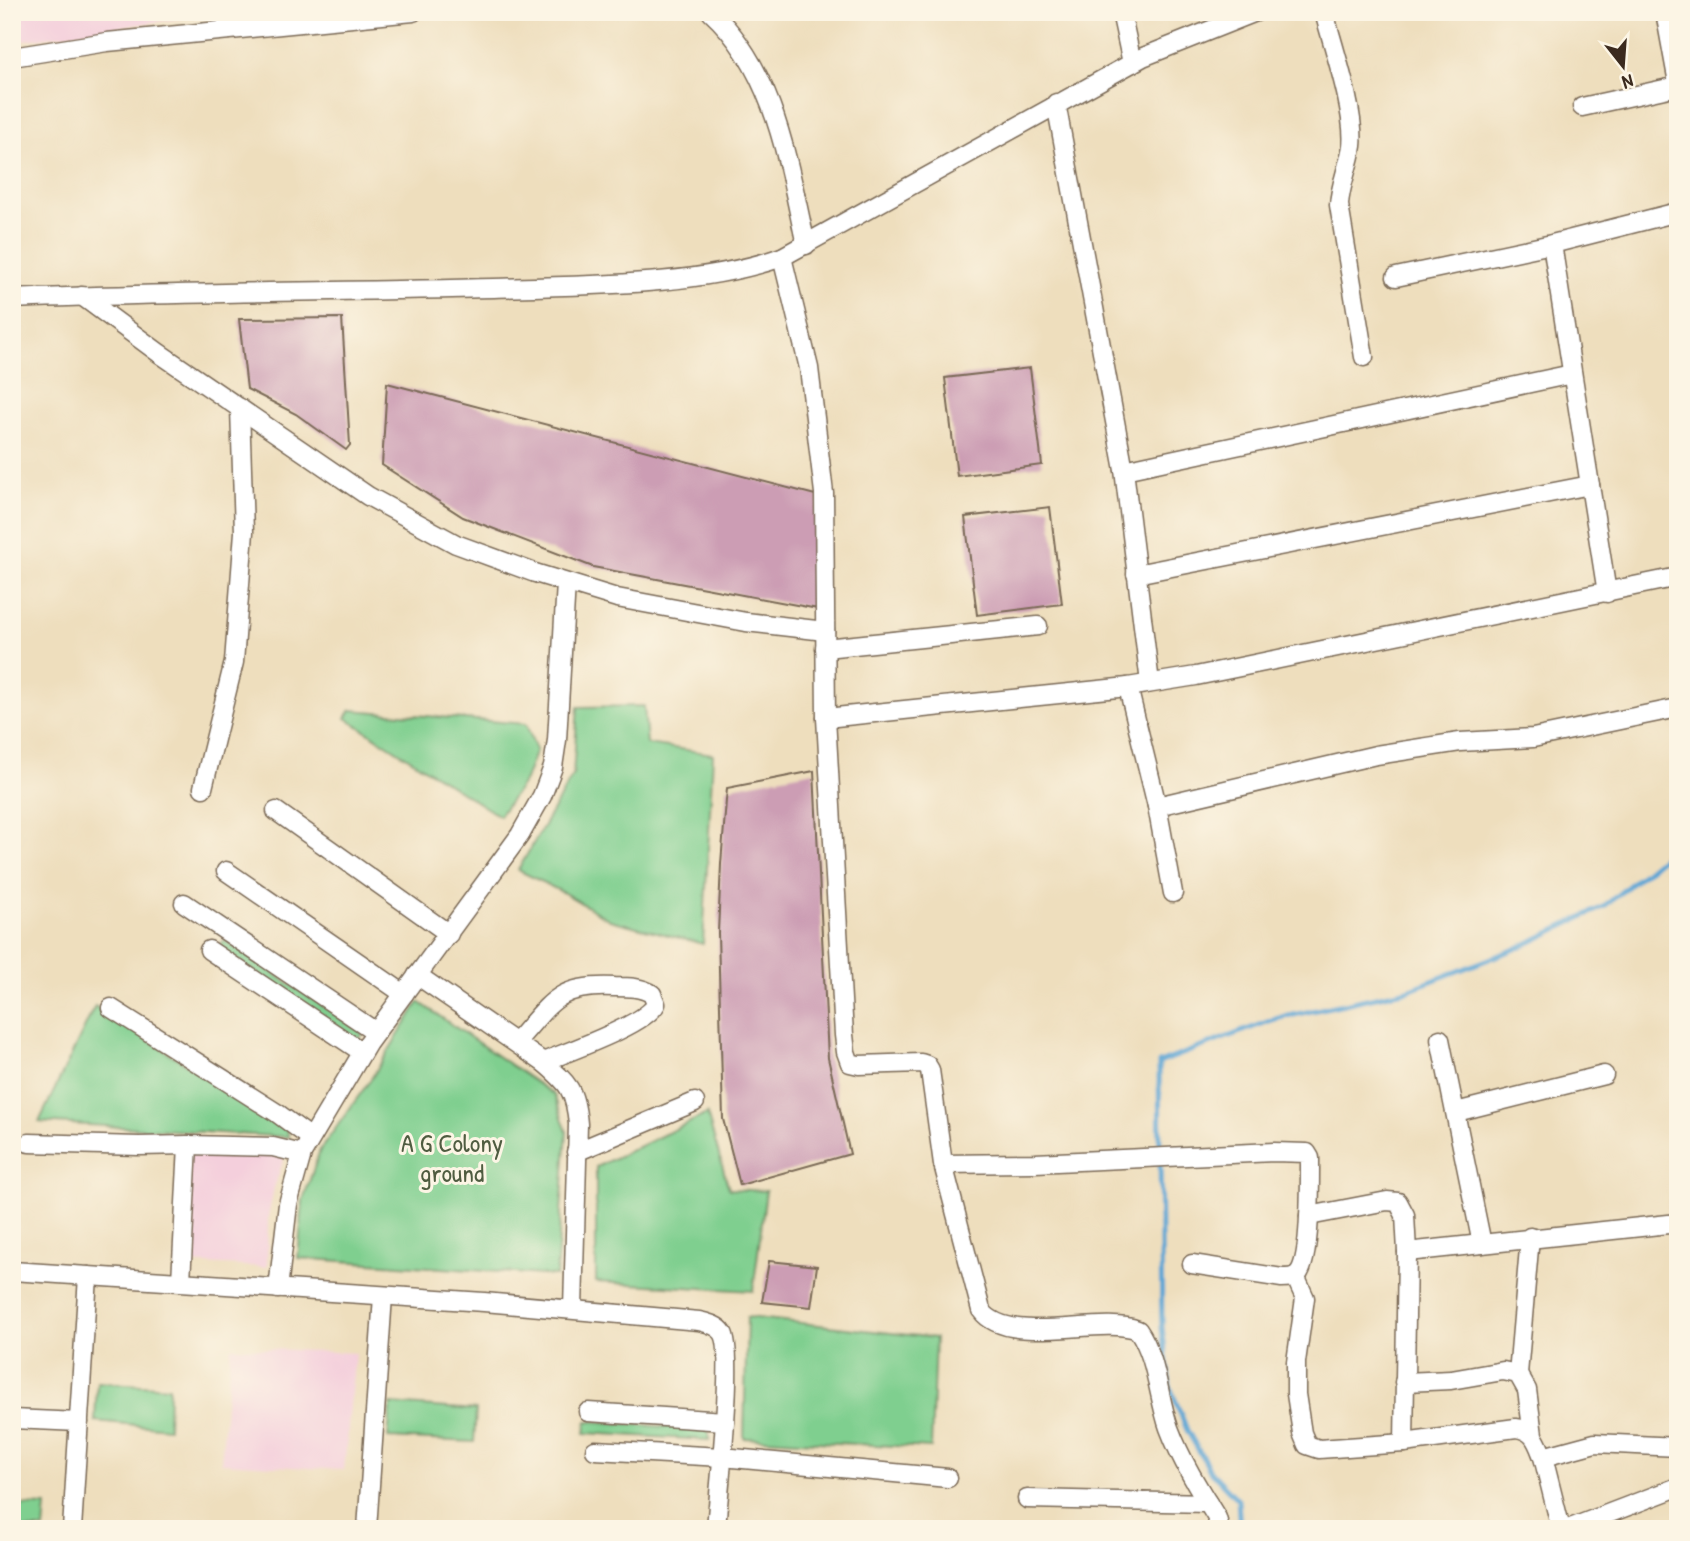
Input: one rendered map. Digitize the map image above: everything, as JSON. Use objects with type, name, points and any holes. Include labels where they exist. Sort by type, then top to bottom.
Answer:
[{"type":"street","points":[[12,57],[107,42],[413,12]]},
{"type":"street","points":[[711,12],[728,27],[747,54],[769,102],[789,169],[806,244]]},
{"type":"street","points":[[1121,12],[1132,63]]},
{"type":"street","points":[[12,299],[597,284],[739,270],[782,257],[1132,63],[1256,12]]},
{"type":"street","points":[[1324,12],[1352,126],[1352,146],[1339,205],[1364,357]]},
{"type":"street","points":[[1582,107],[1678,84],[1665,12]]},
{"type":"street","points":[[1056,103],[1124,470],[1150,683]]},
{"type":"street","points":[[1396,277],[1552,244],[1678,212]]},
{"type":"street","points":[[1552,244],[1607,593]]},
{"type":"street","points":[[782,257],[809,368],[824,493],[826,718],[844,1035],[848,1059],[853,1065],[927,1065],[932,1077],[943,1164],[981,1310],[986,1318],[1000,1325],[1018,1328],[1114,1327],[1138,1330],[1152,1365],[1168,1426],[1188,1469],[1217,1518],[1220,1529]]},
{"type":"street","points":[[82,296],[368,496],[456,544],[566,583],[617,598],[825,640],[1038,626]]},
{"type":"street","points":[[1124,470],[1572,374]]},
{"type":"street","points":[[203,788],[234,662],[244,532],[240,408]]},
{"type":"street","points":[[1136,574],[1590,485]]},
{"type":"street","points":[[826,718],[1128,687],[1196,676],[1678,578]]},
{"type":"street","points":[[278,1289],[288,1204],[306,1146],[362,1052],[520,835],[542,796],[553,767],[557,740],[566,583]]},
{"type":"street","points":[[1128,687],[1157,806],[1174,893]]},
{"type":"street","points":[[1157,806],[1376,755],[1460,742],[1533,738],[1678,708]]},
{"type":"street","points":[[276,811],[449,934]]},
{"type":"street","points":[[226,871],[404,994]]},
{"type":"street","points":[[184,903],[376,1032]]},
{"type":"street","points":[[209,950],[362,1052]]},
{"type":"street","points":[[417,975],[543,1062],[560,1077],[576,1099],[573,1309]]},
{"type":"street","points":[[516,1042],[551,1003],[576,988],[624,987],[652,994],[656,1003],[654,1009],[631,1024],[543,1062]]},
{"type":"street","points":[[111,1008],[277,1113],[306,1146]]},
{"type":"street","points":[[1440,1038],[1482,1244]]},
{"type":"street","points":[[1457,1112],[1604,1075]]},
{"type":"street","points":[[576,1152],[695,1102]]},
{"type":"street","points":[[29,1143],[306,1146]]},
{"type":"street","points":[[181,1282],[188,1145]]},
{"type":"street","points":[[943,1164],[1307,1153],[1310,1158],[1309,1216],[1301,1267],[1295,1276],[1282,1278],[1192,1264]]},
{"type":"street","points":[[1309,1216],[1393,1201],[1403,1209],[1407,1252],[1404,1443]]},
{"type":"street","points":[[1407,1252],[1678,1223]]},
{"type":"street","points":[[1530,1237],[1518,1374],[1527,1390],[1533,1435],[1542,1457],[1561,1529]]},
{"type":"street","points":[[12,1271],[573,1309],[699,1321],[717,1327],[723,1333],[727,1347],[716,1529]]},
{"type":"street","points":[[72,1529],[88,1276]]},
{"type":"street","points":[[1295,1276],[1305,1298],[1296,1362],[1296,1394],[1302,1433],[1307,1445],[1319,1449],[1404,1443],[1516,1428],[1524,1429],[1533,1435]]},
{"type":"street","points":[[367,1529],[383,1296]]},
{"type":"street","points":[[1404,1382],[1451,1380],[1503,1371],[1518,1374]]},
{"type":"street","points":[[588,1412],[724,1421]]},
{"type":"street","points":[[12,1419],[79,1422]]},
{"type":"street","points":[[1542,1457],[1595,1443],[1678,1447]]},
{"type":"street","points":[[595,1450],[722,1457],[948,1478]]},
{"type":"street","points":[[1568,1529],[1678,1487]]},
{"type":"street","points":[[1027,1499],[1208,1503]]},
{"type":"shaded area","points":[[12,12],[228,12],[12,42]]},
{"type":"shaded area","points":[[190,1148],[286,1152],[268,1217],[267,1267],[184,1263]]},
{"type":"shaded area","points":[[231,1347],[355,1353],[344,1470],[221,1463]]},
{"type":"green space","points":[[644,706],[647,744],[713,754],[703,944],[610,920],[518,870],[573,775],[578,707]]},
{"type":"green space","points":[[351,710],[526,724],[536,750],[525,780],[499,816],[346,718]]},
{"type":"green space","points":[[224,940],[363,1033],[358,1041],[218,947]]},
{"type":"green space","name":"A G Colony ground","points":[[419,1002],[554,1095],[567,1132],[556,1276],[298,1258],[303,1200],[320,1150],[371,1079]]},
{"type":"green space","points":[[95,1006],[286,1128],[289,1137],[39,1122]]},
{"type":"green space","points":[[707,1114],[729,1189],[766,1191],[753,1291],[596,1282],[596,1167]]},
{"type":"green space","points":[[747,1317],[935,1338],[931,1448],[744,1438]]},
{"type":"green space","points":[[97,1382],[169,1387],[168,1428],[95,1421]]},
{"type":"green space","points":[[391,1404],[476,1410],[474,1442],[388,1438]]},
{"type":"green space","points":[[587,1421],[709,1430],[709,1440],[585,1433]]},
{"type":"green space","points":[[12,1505],[46,1506],[44,1529],[12,1529]]},
{"type":"building","points":[[342,318],[350,445],[346,450],[296,414],[247,389],[239,319]]},
{"type":"building","points":[[1030,368],[1042,465],[957,476],[945,378]]},
{"type":"building","points":[[387,383],[819,496],[818,609],[593,567],[463,517],[382,465]]},
{"type":"building","points":[[1050,507],[1062,604],[977,615],[965,517]]},
{"type":"building","points":[[814,771],[828,1058],[850,1154],[740,1185],[723,1119],[718,933],[727,788]]},
{"type":"building","points":[[769,1261],[817,1266],[811,1307],[762,1302]]},
{"type":"waterway","points":[[1240,1529],[1238,1500],[1211,1472],[1187,1430],[1170,1387],[1162,1328],[1159,1063],[1275,1019],[1408,990],[1518,948],[1603,907],[1678,845]]}]
